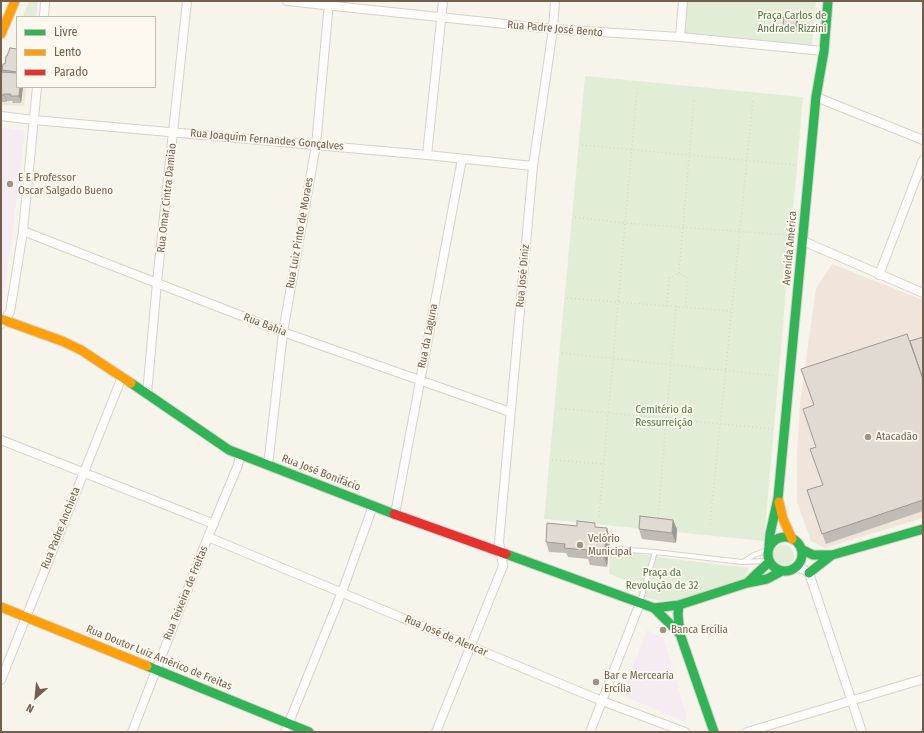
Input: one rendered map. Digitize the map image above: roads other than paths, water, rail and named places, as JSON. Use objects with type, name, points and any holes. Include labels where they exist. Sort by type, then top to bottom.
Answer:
[{"type":"street","points":[[1,34],[15,1]]},
{"type":"street","points":[[44,16],[45,1]]},
{"type":"street","name":"Rua Omar Cintra Damião","points":[[147,394],[157,282],[187,1]]},
{"type":"street","name":"Rua Padre José Bento","points":[[287,1],[329,4],[442,18],[553,29],[680,37],[824,51]]},
{"type":"street","points":[[427,155],[443,1]]},
{"type":"street","name":"Rua José Diniz","points":[[436,732],[503,566],[499,542],[510,412],[533,166],[553,29],[555,1]]},
{"type":"street","points":[[680,37],[683,1]]},
{"type":"street","name":"Avenida América","points":[[769,548],[770,534],[778,498],[816,97],[824,51],[828,1]]},
{"type":"street","name":"Rua Luiz Pinto de Moraes","points":[[267,465],[283,332],[316,145],[329,4]]},
{"type":"street","points":[[2,321],[10,312],[23,231],[37,88]]},
{"type":"street","points":[[816,97],[923,140]]},
{"type":"street","name":"Rua Joaquim Fernandes Gonçalves","points":[[1,116],[533,166]]},
{"type":"street","name":"Rua da Laguna","points":[[395,514],[462,159]]},
{"type":"street","points":[[879,275],[923,160]]},
{"type":"street","name":"Rua Bahia","points":[[23,231],[283,332],[510,412]]},
{"type":"street","points":[[803,241],[923,293]]},
{"type":"street","name":"Rua José Bonifácio","points":[[2,321],[62,341],[81,350],[229,450],[395,514],[654,608]]},
{"type":"street","name":"Rua Padre Anchieta","points":[[1,680],[122,377]]},
{"type":"street","points":[[1,440],[214,524]]},
{"type":"street","name":"Rua Teixeira de Freitas","points":[[132,732],[208,537],[238,465],[240,454]]},
{"type":"street","name":"Avenida América","points":[[778,498],[783,519],[792,539]]},
{"type":"street","points":[[287,728],[342,592],[374,506]]},
{"type":"street","points":[[862,732],[809,573],[803,568],[782,571],[774,568],[769,561],[769,548],[773,542],[782,538],[792,539],[801,549],[813,555],[832,555],[923,529]]},
{"type":"street","name":"Rua José de Alencar","points":[[208,537],[602,701],[685,732]]},
{"type":"street","points":[[796,568],[800,561],[801,549]]},
{"type":"street","points":[[809,573],[832,555]]},
{"type":"street","points":[[747,583],[769,561]]},
{"type":"street","points":[[654,608],[679,605],[747,583],[767,579],[782,571]]},
{"type":"street","points":[[590,732],[640,603]]},
{"type":"street","points":[[679,605],[678,614],[680,634],[714,732]]},
{"type":"street","name":"Rua Doutor Luiz Américo de Freitas","points":[[1,607],[156,669],[287,728],[308,732]]},
{"type":"street","points":[[654,608],[680,634]]},
{"type":"street","points":[[747,732],[923,679]]},
{"type":"lane","points":[[742,562],[769,548]]},
{"type":"lane","points":[[617,550],[655,552],[742,562],[769,561]]},
{"type":"lane","points":[[640,603],[655,552]]},
{"type":"place","name":"E E Professor Oscar Salgado Bueno","points":[[10,184]]},
{"type":"place","name":"Atacadão","points":[[868,437]]},
{"type":"place","name":"Velório Municipal","points":[[580,545]]},
{"type":"place","name":"Banca Ercília","points":[[663,630]]},
{"type":"place","name":"Bar e Mercearia Ercília","points":[[596,682]]},
{"type":"park label","name":"Praça Carlos de Andrade Rizzini","points":[[792,22]]},
{"type":"park label","name":"Cemitério da Ressurreição","points":[[664,416]]},
{"type":"park label","name":"Praça da Revolução de 32","points":[[662,579]]}]
